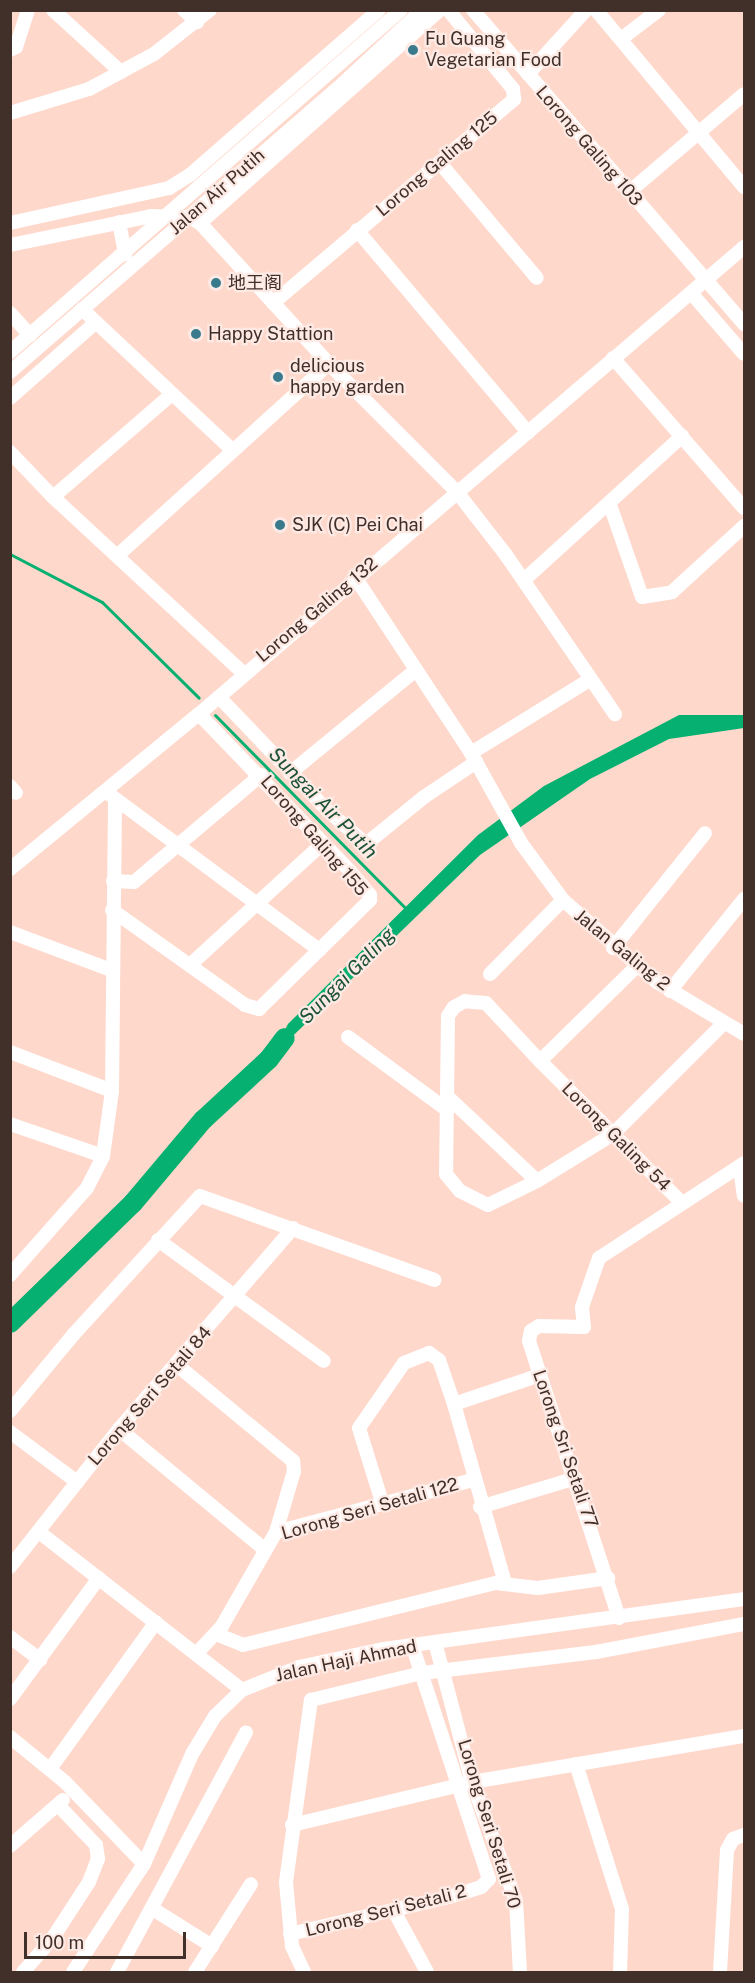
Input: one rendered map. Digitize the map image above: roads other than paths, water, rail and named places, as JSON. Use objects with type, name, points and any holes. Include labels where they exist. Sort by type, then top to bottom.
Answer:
[{"type":"street","points":[[10,50],[16,46],[28,10]]},
{"type":"street","points":[[53,10],[121,72]]},
{"type":"street","points":[[184,10],[197,22]]},
{"type":"street","points":[[10,113],[73,96],[121,72],[154,54],[210,10]]},
{"type":"street","points":[[28,241],[16,222],[148,195],[184,179],[379,10]]},
{"type":"street","points":[[195,220],[440,10]]},
{"type":"street","name":"Lorong Galing 125","points":[[273,303],[357,230],[440,163],[515,96],[489,58],[448,10]]},
{"type":"street","name":"Lorong Galing 103","points":[[473,10],[744,324]]},
{"type":"street","points":[[528,74],[586,10]]},
{"type":"street","points":[[596,10],[744,187]]},
{"type":"street","points":[[621,39],[659,10]]},
{"type":"street","name":"Jalan Air Putih","points":[[10,372],[82,309],[195,220],[410,13]]},
{"type":"street","name":"Jalan Air Putih","points":[[10,352],[276,123],[410,13]]},
{"type":"street","points":[[629,192],[744,94]]},
{"type":"street","points":[[263,112],[276,123]]},
{"type":"street","points":[[440,163],[537,278]]},
{"type":"street","points":[[10,245],[119,222],[171,214],[195,220],[329,364],[457,492],[524,580],[589,680],[615,714]]},
{"type":"street","points":[[119,222],[125,254]]},
{"type":"street","points":[[357,230],[528,432]]},
{"type":"street","name":"Lorong Galing 132","points":[[10,869],[111,795],[243,673],[744,248]]},
{"type":"street","points":[[692,294],[744,354]]},
{"type":"street","points":[[82,309],[232,451]]},
{"type":"street","points":[[13,320],[30,335]]},
{"type":"street","points":[[10,398],[95,323]]},
{"type":"street","points":[[613,358],[744,508]]},
{"type":"street","points":[[117,556],[329,364]]},
{"type":"street","points":[[53,497],[172,394]]},
{"type":"street","points":[[524,580],[610,506],[682,436]]},
{"type":"street","points":[[10,452],[53,497],[243,673]]},
{"type":"street","points":[[610,506],[642,597],[672,592],[744,526]]},
{"type":"street","name":"Jalan Galing 2","points":[[355,577],[474,758],[500,802],[520,843],[563,900],[636,967],[670,991],[744,1034]]},
{"type":"street","points":[[290,773],[416,670]]},
{"type":"street","points":[[219,697],[290,773],[366,844],[474,758],[589,680]]},
{"type":"street","name":"Lorong Galing 155","points":[[112,910],[245,1005],[259,1009],[370,898],[261,775],[199,714]]},
{"type":"street","points":[[113,881],[134,882],[261,775]]},
{"type":"street","points":[[111,795],[320,950]]},
{"type":"street","points":[[10,1275],[87,1188],[103,1155],[112,1091],[111,795]]},
{"type":"street","points":[[613,948],[705,832]]},
{"type":"street","points":[[190,965],[323,843]]},
{"type":"street","points":[[490,974],[563,900]]},
{"type":"street","points":[[670,991],[744,900]]},
{"type":"street","points":[[10,932],[111,970]]},
{"type":"street","points":[[540,1061],[636,967]]},
{"type":"street","name":"Lorong Galing 54","points":[[447,1104],[448,1016],[454,1007],[465,1000],[480,1000],[681,1202],[599,1258],[584,1295],[580,1314],[584,1328]]},
{"type":"street","points":[[447,1104],[446,1174],[460,1191],[488,1205],[537,1181],[613,1134],[724,1023]]},
{"type":"street","points":[[348,1037],[447,1104],[537,1181]]},
{"type":"street","points":[[10,1052],[112,1091]]},
{"type":"street","points":[[10,1124],[103,1155]]},
{"type":"street","points":[[681,1202],[742,1166],[744,1196]]},
{"type":"street","points":[[10,1412],[158,1240],[200,1196],[434,1281]]},
{"type":"street","name":"Lorong Seri Setali 84","points":[[10,1567],[119,1429],[236,1297],[293,1228]]},
{"type":"street","points":[[158,1240],[324,1361]]},
{"type":"street","name":"Lorong Sri Setali 77","points":[[584,1328],[539,1326],[531,1331],[529,1341],[576,1478],[619,1618]]},
{"type":"street","points":[[382,1502],[359,1428],[404,1363],[429,1353],[439,1360],[454,1404],[480,1506],[505,1583]]},
{"type":"street","points":[[177,1365],[293,1461],[294,1471],[276,1532]]},
{"type":"street","points":[[454,1404],[540,1375]]},
{"type":"street","points":[[119,1429],[264,1550]]},
{"type":"street","points":[[10,1432],[77,1482]]},
{"type":"street","points":[[480,1506],[576,1478]]},
{"type":"street","name":"Lorong Seri Setali 122","points":[[196,1654],[216,1634],[276,1532],[382,1502],[473,1480]]},
{"type":"street","points":[[39,1532],[242,1690]]},
{"type":"street","points":[[10,1699],[99,1578]]},
{"type":"street","points":[[216,1634],[243,1645],[505,1583],[538,1588],[608,1578]]},
{"type":"street","name":"Jalan Haji Ahmad","points":[[73,1972],[144,1864],[192,1754],[215,1716],[242,1690],[299,1667],[412,1645],[744,1599]]},
{"type":"street","points":[[50,1768],[156,1623]]},
{"type":"street","points":[[304,1972],[290,1934],[286,1882],[292,1825],[312,1700],[422,1673],[596,1652],[744,1624]]},
{"type":"street","points":[[10,1637],[40,1660]]},
{"type":"street","name":"Lorong Seri Setali 70","points":[[435,1642],[466,1784],[516,1901],[520,1972]]},
{"type":"street","points":[[412,1645],[466,1784]]},
{"type":"street","points":[[117,1972],[153,1909],[246,1732]]},
{"type":"street","points":[[292,1825],[466,1784],[744,1736]]},
{"type":"street","points":[[10,1737],[50,1768],[144,1864]]},
{"type":"street","points":[[576,1764],[622,1909],[620,1972]]},
{"type":"street","name":"Lorong Seri Setali 2","points":[[290,1934],[394,1911],[481,1887],[489,1879],[466,1784]]},
{"type":"street","points":[[10,1846],[74,1792]]},
{"type":"street","points":[[23,1972],[52,1939],[89,1882],[98,1860],[96,1845],[58,1805]]},
{"type":"street","points":[[720,1972],[727,1850],[739,1837]]},
{"type":"street","points":[[195,1972],[251,1884]]},
{"type":"street","points":[[153,1909],[212,1946]]},
{"type":"street","points":[[394,1911],[427,1972]]},
{"type":"water","points":[[679,715],[744,715],[744,728],[669,739],[590,779],[480,855],[269,1059],[288,1024],[478,835],[544,786]]},
{"type":"waterway","name":"Sungai Air Putih","points":[[10,554],[102,602],[199,698]]},
{"type":"waterway","name":"Sungai Air Putih","points":[[215,715],[405,908]]},
{"type":"waterway","name":"Sungai Galing","points":[[10,1323],[133,1203],[203,1120],[269,1059],[285,1038]]},
{"type":"place","name":"Fu Guang Vegetarian Food","points":[[413,50]]},
{"type":"place","name":"地王阁","points":[[216,283]]},
{"type":"place","name":"Happy Stattion","points":[[196,334]]},
{"type":"place","name":"delicious happy garden","points":[[278,377]]},
{"type":"place","name":"SJK (C) Pei Chai","points":[[280,525]]}]
